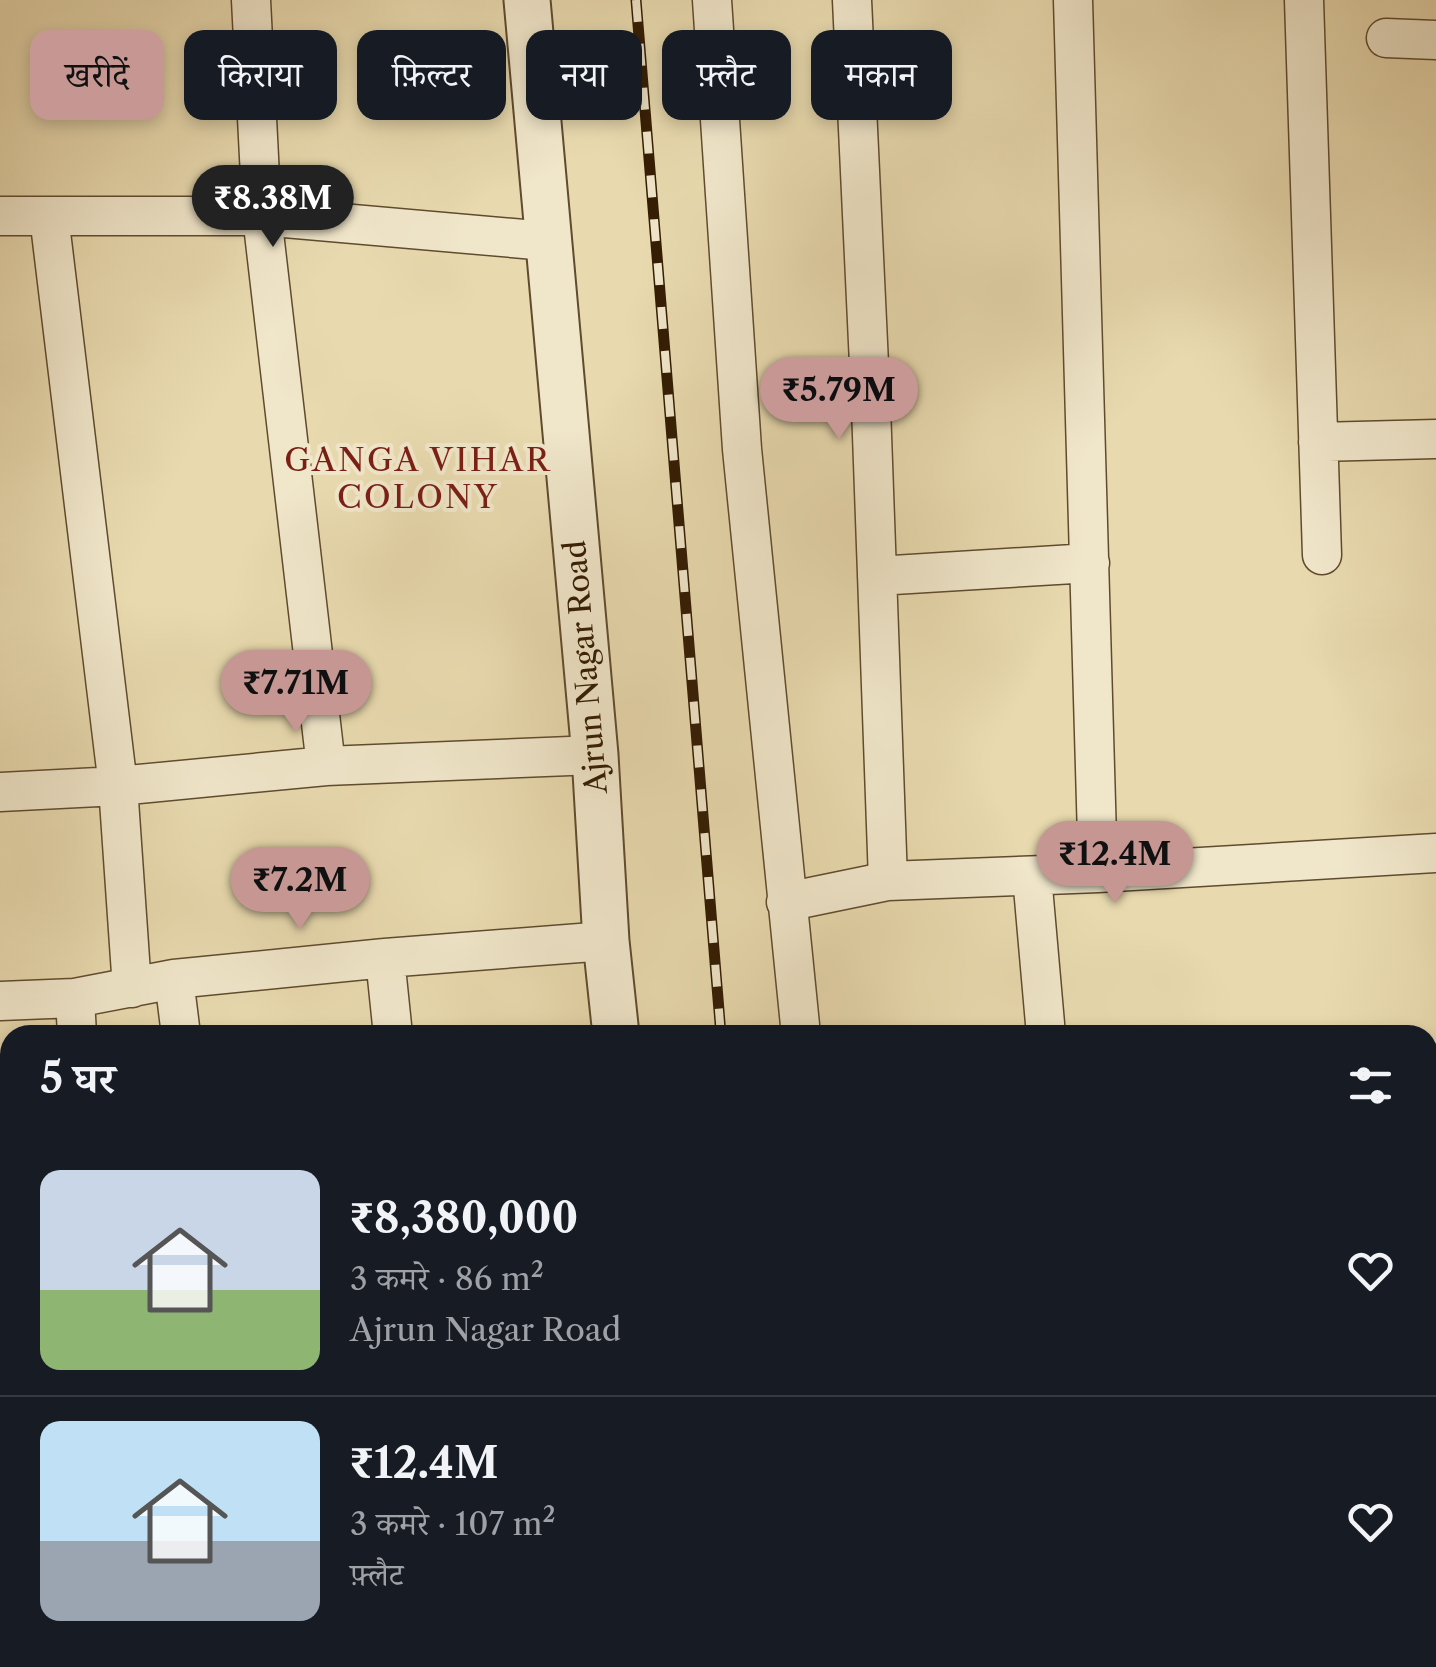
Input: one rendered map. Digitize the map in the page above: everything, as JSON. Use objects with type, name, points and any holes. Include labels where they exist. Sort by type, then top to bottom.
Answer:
[{"type":"street","points":[[252,0],[262,216],[326,766]]},
{"type":"street","name":"Ajrun Nagar Road","points":[[527,0],[595,754],[615,1025]]},
{"type":"street","points":[[712,0],[742,449],[800,1025]]},
{"type":"street","points":[[852,0],[888,881]]},
{"type":"street","points":[[1073,0],[1098,873]]},
{"type":"street","points":[[1304,0],[1322,554]]},
{"type":"street","points":[[1386,38],[1436,40]]},
{"type":"street","points":[[0,216],[262,216],[547,241]]},
{"type":"street","points":[[49,216],[118,786],[132,988]]},
{"type":"street","points":[[1318,442],[1436,439]]},
{"type":"street","points":[[877,576],[1090,564]]},
{"type":"street","points":[[0,792],[118,786],[326,766],[595,754]]},
{"type":"street","points":[[786,902],[888,881],[1436,853]]},
{"type":"street","points":[[1032,876],[1045,1025]]},
{"type":"street","points":[[0,1001],[76,1016],[132,988],[174,979],[606,942]]},
{"type":"street","points":[[385,958],[392,1025]]},
{"type":"street","points":[[174,979],[180,1025]]},
{"type":"railway","points":[[636,0],[720,1025]]},
{"type":"district","name":"GANGA VIHAR COLONY","points":[[418,478]]}]
